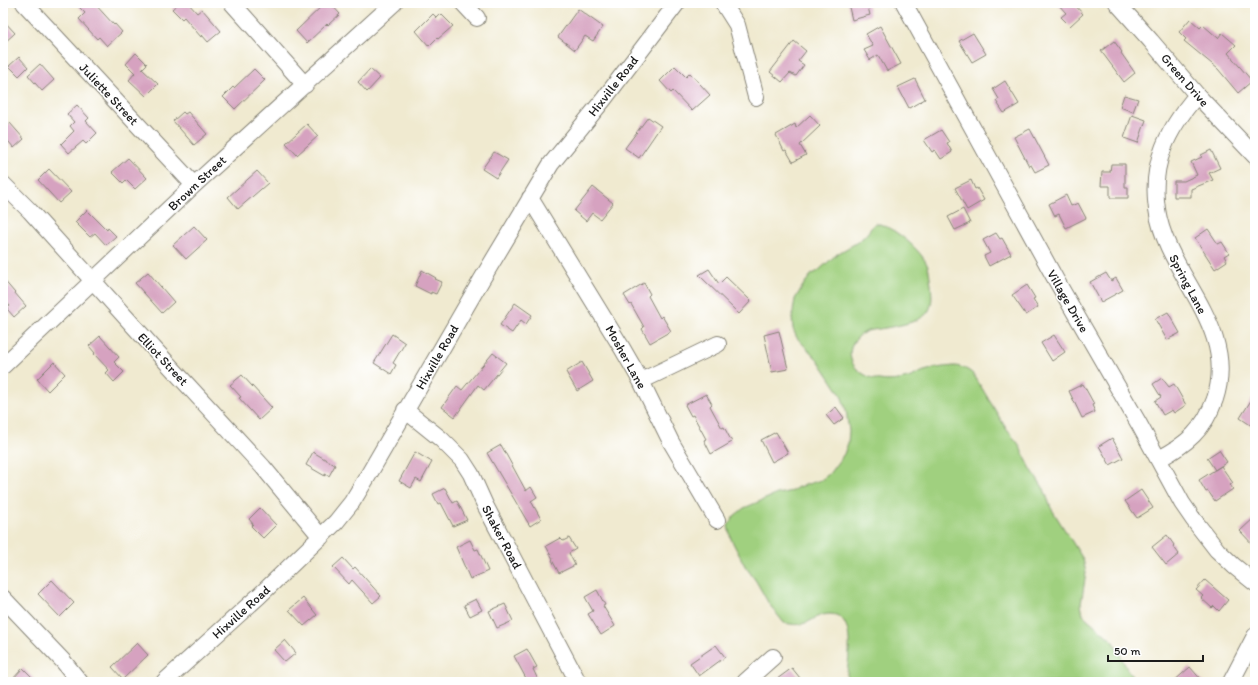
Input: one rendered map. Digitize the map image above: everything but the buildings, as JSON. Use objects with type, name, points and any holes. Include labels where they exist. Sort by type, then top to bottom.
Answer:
[{"type":"street","name":"Juliette Street","points":[[24,3],[194,185]]},
{"type":"street","points":[[232,3],[304,85]]},
{"type":"street","name":"Brown Street","points":[[3,366],[194,185],[394,3]]},
{"type":"street","points":[[462,3],[476,18]]},
{"type":"street","name":"Hixville Road","points":[[164,682],[245,609],[321,537],[352,502],[551,164],[604,99],[676,3]]},
{"type":"street","points":[[723,3],[736,25],[756,97]]},
{"type":"street","name":"Village Drive","points":[[904,3],[1056,280],[1159,459],[1182,503],[1205,535],[1234,566],[1255,583]]},
{"type":"street","name":"Green Drive","points":[[1117,3],[1197,95],[1255,156]]},
{"type":"street","name":"Spring Lane","points":[[1159,459],[1181,446],[1201,427],[1212,406],[1218,383],[1219,359],[1213,335],[1203,311],[1164,236],[1157,210],[1155,193],[1158,165],[1164,146],[1177,120],[1197,95]]},
{"type":"street","name":"Elliot Street","points":[[3,184],[30,211],[92,281],[263,467],[321,537]]},
{"type":"street","name":"Mosher Lane","points":[[530,198],[606,322],[640,381],[670,442],[717,520]]},
{"type":"street","points":[[640,381],[718,344]]},
{"type":"street","name":"Shaker Road","points":[[405,410],[441,438],[456,452],[465,465],[578,682]]},
{"type":"street","points":[[3,598],[63,661],[80,682]]},
{"type":"street","points":[[1231,682],[1255,636]]},
{"type":"street","points":[[745,682],[773,657]]},
{"type":"green space","points":[[875,223],[890,228],[906,240],[914,247],[925,261],[930,274],[932,292],[931,303],[928,312],[917,320],[900,325],[867,331],[862,334],[855,340],[850,351],[853,364],[868,377],[889,381],[904,379],[932,369],[954,366],[966,369],[974,375],[1007,430],[1018,443],[1031,469],[1044,489],[1051,508],[1083,559],[1086,573],[1081,604],[1083,615],[1114,642],[1127,669],[1136,682],[846,682],[849,636],[846,625],[841,618],[832,614],[819,616],[809,622],[800,624],[784,623],[769,604],[756,581],[745,566],[731,539],[728,526],[734,516],[744,508],[777,494],[792,491],[798,487],[821,480],[829,474],[844,454],[848,443],[849,431],[846,410],[841,395],[818,360],[797,338],[793,329],[792,318],[795,299],[811,275],[818,271],[837,254],[865,236]]}]
